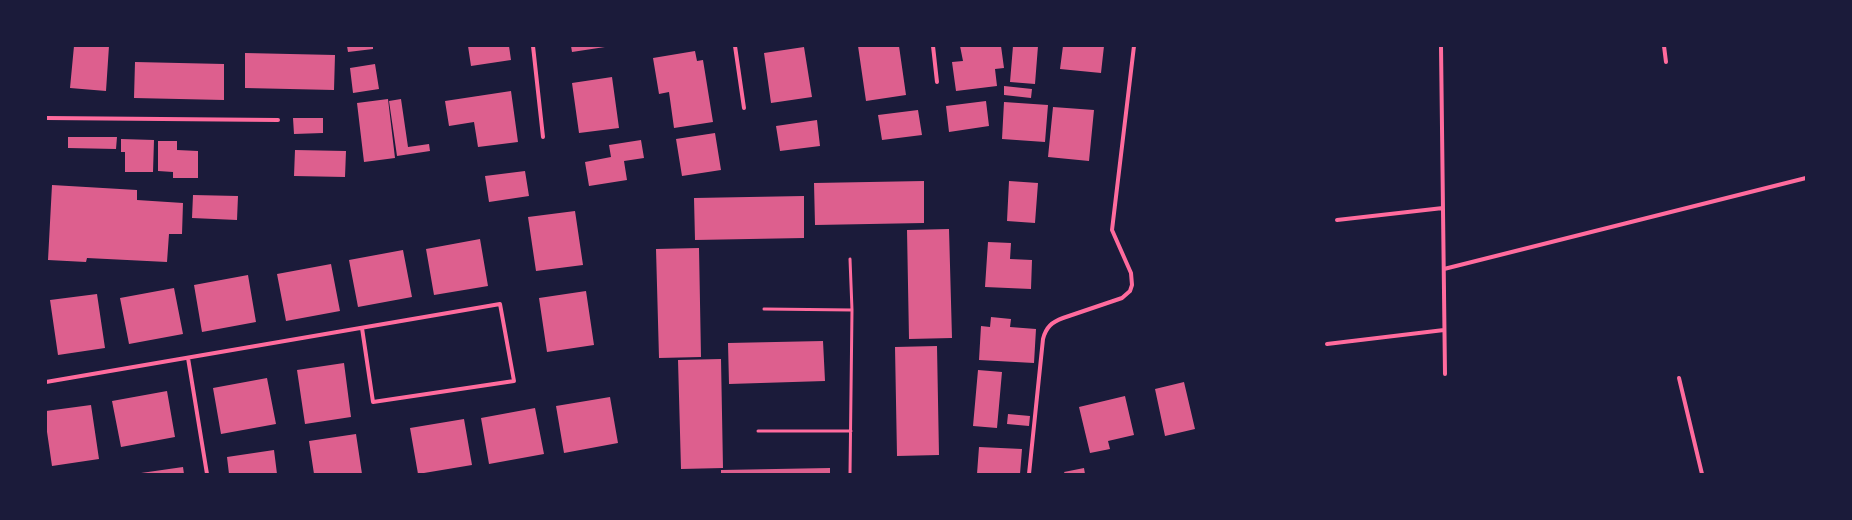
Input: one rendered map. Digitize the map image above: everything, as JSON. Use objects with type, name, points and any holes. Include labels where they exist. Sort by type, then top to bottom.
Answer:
[{"type":"street","points":[[532,46],[543,137]]},
{"type":"street","points":[[736,46],[744,108]]},
{"type":"street","points":[[933,46],[936,82]]},
{"type":"street","points":[[1029,474],[1043,339],[1048,327],[1054,321],[1122,298],[1130,290],[1132,284],[1131,273],[1112,230],[1134,46]]},
{"type":"street","points":[[1441,46],[1445,374]]},
{"type":"street","points":[[1664,46],[1666,62]]},
{"type":"street","points":[[46,118],[278,120]]},
{"type":"street","points":[[1444,270],[1806,178]]},
{"type":"street","points":[[1337,220],[1443,208]]},
{"type":"street","points":[[46,382],[500,304],[514,381],[373,402],[362,328]]},
{"type":"street","points":[[1327,344],[1444,330]]},
{"type":"street","points":[[188,358],[207,474]]},
{"type":"street","points":[[1679,378],[1702,474]]},
{"type":"lane","points":[[850,260],[852,310],[850,474]]},
{"type":"lane","points":[[764,309],[852,310]]},
{"type":"lane","points":[[758,431],[851,431]]},
{"type":"building","points":[[74,46],[109,46],[106,91],[70,88]]},
{"type":"building","points":[[347,46],[373,46],[373,49],[348,52]]},
{"type":"building","points":[[468,46],[509,46],[511,60],[471,66]]},
{"type":"building","points":[[571,46],[605,46],[605,47],[572,52]]},
{"type":"building","points":[[858,46],[899,46],[906,95],[866,101]]},
{"type":"building","points":[[960,46],[1001,46],[1004,68],[995,69],[997,86],[956,91],[952,62],[963,61]]},
{"type":"building","points":[[1013,46],[1038,46],[1035,84],[1010,82]]},
{"type":"building","points":[[1063,46],[1104,46],[1101,73],[1060,69]]},
{"type":"building","points":[[804,47],[812,97],[771,103],[764,53]]},
{"type":"building","points":[[695,51],[697,61],[703,60],[713,122],[674,128],[669,92],[659,94],[653,58]]},
{"type":"building","points":[[245,53],[335,55],[334,90],[245,88]]},
{"type":"building","points":[[135,62],[224,64],[224,100],[134,98]]},
{"type":"building","points":[[375,64],[379,89],[353,93],[350,68]]},
{"type":"building","points":[[612,77],[619,128],[579,133],[572,83]]},
{"type":"building","points":[[1004,86],[1032,89],[1031,98],[1004,95]]},
{"type":"building","points":[[511,91],[518,142],[478,147],[474,122],[449,126],[445,101]]},
{"type":"building","points":[[388,99],[395,158],[364,162],[357,103]]},
{"type":"building","points":[[401,99],[408,147],[429,144],[430,151],[397,156],[389,101]]},
{"type":"building","points":[[986,101],[989,126],[949,132],[946,106]]},
{"type":"building","points":[[1004,102],[1048,105],[1045,142],[1002,139]]},
{"type":"building","points":[[1053,107],[1094,110],[1089,161],[1048,157]]},
{"type":"building","points":[[918,110],[922,135],[882,140],[878,115]]},
{"type":"building","points":[[293,118],[323,118],[323,133],[294,134]]},
{"type":"building","points":[[817,120],[820,146],[780,151],[776,126]]},
{"type":"building","points":[[715,133],[721,170],[682,176],[676,139]]},
{"type":"building","points":[[68,137],[117,137],[116,149],[68,148]]},
{"type":"building","points":[[121,139],[154,140],[153,172],[125,172],[125,152],[121,152]]},
{"type":"building","points":[[641,140],[644,158],[624,161],[627,180],[589,186],[585,162],[611,157],[609,145]]},
{"type":"building","points":[[158,141],[177,141],[177,150],[198,151],[198,178],[173,178],[173,172],[158,171]]},
{"type":"building","points":[[295,150],[346,151],[345,177],[294,176]]},
{"type":"building","points":[[525,171],[529,196],[489,202],[485,176]]},
{"type":"building","points":[[924,181],[924,223],[815,225],[814,183]]},
{"type":"building","points":[[1009,181],[1038,183],[1035,223],[1007,221]]},
{"type":"building","points":[[52,185],[137,190],[137,200],[183,203],[182,234],[169,234],[167,262],[87,258],[86,262],[48,260]]},
{"type":"building","points":[[193,195],[238,196],[237,220],[192,218]]},
{"type":"building","points":[[804,196],[804,238],[695,240],[694,198]]},
{"type":"building","points":[[575,211],[583,265],[536,271],[528,217]]},
{"type":"building","points":[[949,229],[952,338],[909,339],[907,230]]},
{"type":"building","points":[[480,239],[488,286],[434,295],[426,249]]},
{"type":"building","points":[[988,242],[1011,243],[1010,259],[1032,260],[1031,289],[985,287]]},
{"type":"building","points":[[699,248],[701,357],[659,358],[656,249]]},
{"type":"building","points":[[403,250],[412,297],[358,307],[349,260]]},
{"type":"building","points":[[331,264],[340,311],[286,321],[277,274]]},
{"type":"building","points":[[248,275],[256,322],[202,332],[194,285]]},
{"type":"building","points":[[174,288],[183,334],[129,344],[120,298]]},
{"type":"building","points":[[586,291],[594,345],[547,352],[539,298]]},
{"type":"building","points":[[97,294],[105,348],[58,355],[50,300]]},
{"type":"building","points":[[991,317],[1011,319],[1010,327],[1036,329],[1034,363],[979,360],[981,326],[990,327]]},
{"type":"building","points":[[823,341],[825,381],[729,384],[728,343]]},
{"type":"building","points":[[937,346],[939,455],[897,456],[895,347]]},
{"type":"building","points":[[721,359],[723,468],[681,469],[678,360]]},
{"type":"building","points":[[344,363],[351,417],[305,424],[297,370]]},
{"type":"building","points":[[978,370],[1002,372],[997,428],[973,426]]},
{"type":"building","points":[[267,378],[276,424],[221,434],[213,388]]},
{"type":"building","points":[[1184,382],[1195,429],[1165,436],[1155,389]]},
{"type":"building","points":[[167,391],[175,437],[121,447],[112,401]]},
{"type":"building","points":[[1125,396],[1134,435],[1108,441],[1110,449],[1090,453],[1079,407]]},
{"type":"building","points":[[610,397],[618,443],[564,453],[556,406]]},
{"type":"building","points":[[91,405],[99,459],[52,466],[46,425],[46,411]]},
{"type":"building","points":[[535,408],[544,454],[489,464],[481,418]]},
{"type":"building","points":[[1008,414],[1030,416],[1029,426],[1007,424]]},
{"type":"building","points":[[464,419],[472,465],[418,474],[410,428]]},
{"type":"building","points":[[356,434],[362,474],[314,474],[309,441]]},
{"type":"building","points":[[979,447],[1022,449],[1020,474],[977,474]]},
{"type":"building","points":[[274,450],[277,474],[229,474],[227,457]]},
{"type":"building","points":[[183,467],[184,474],[141,474],[141,473]]},
{"type":"building","points":[[830,468],[830,474],[721,474],[721,470]]},
{"type":"building","points":[[1084,468],[1085,474],[1065,474],[1064,472]]}]
